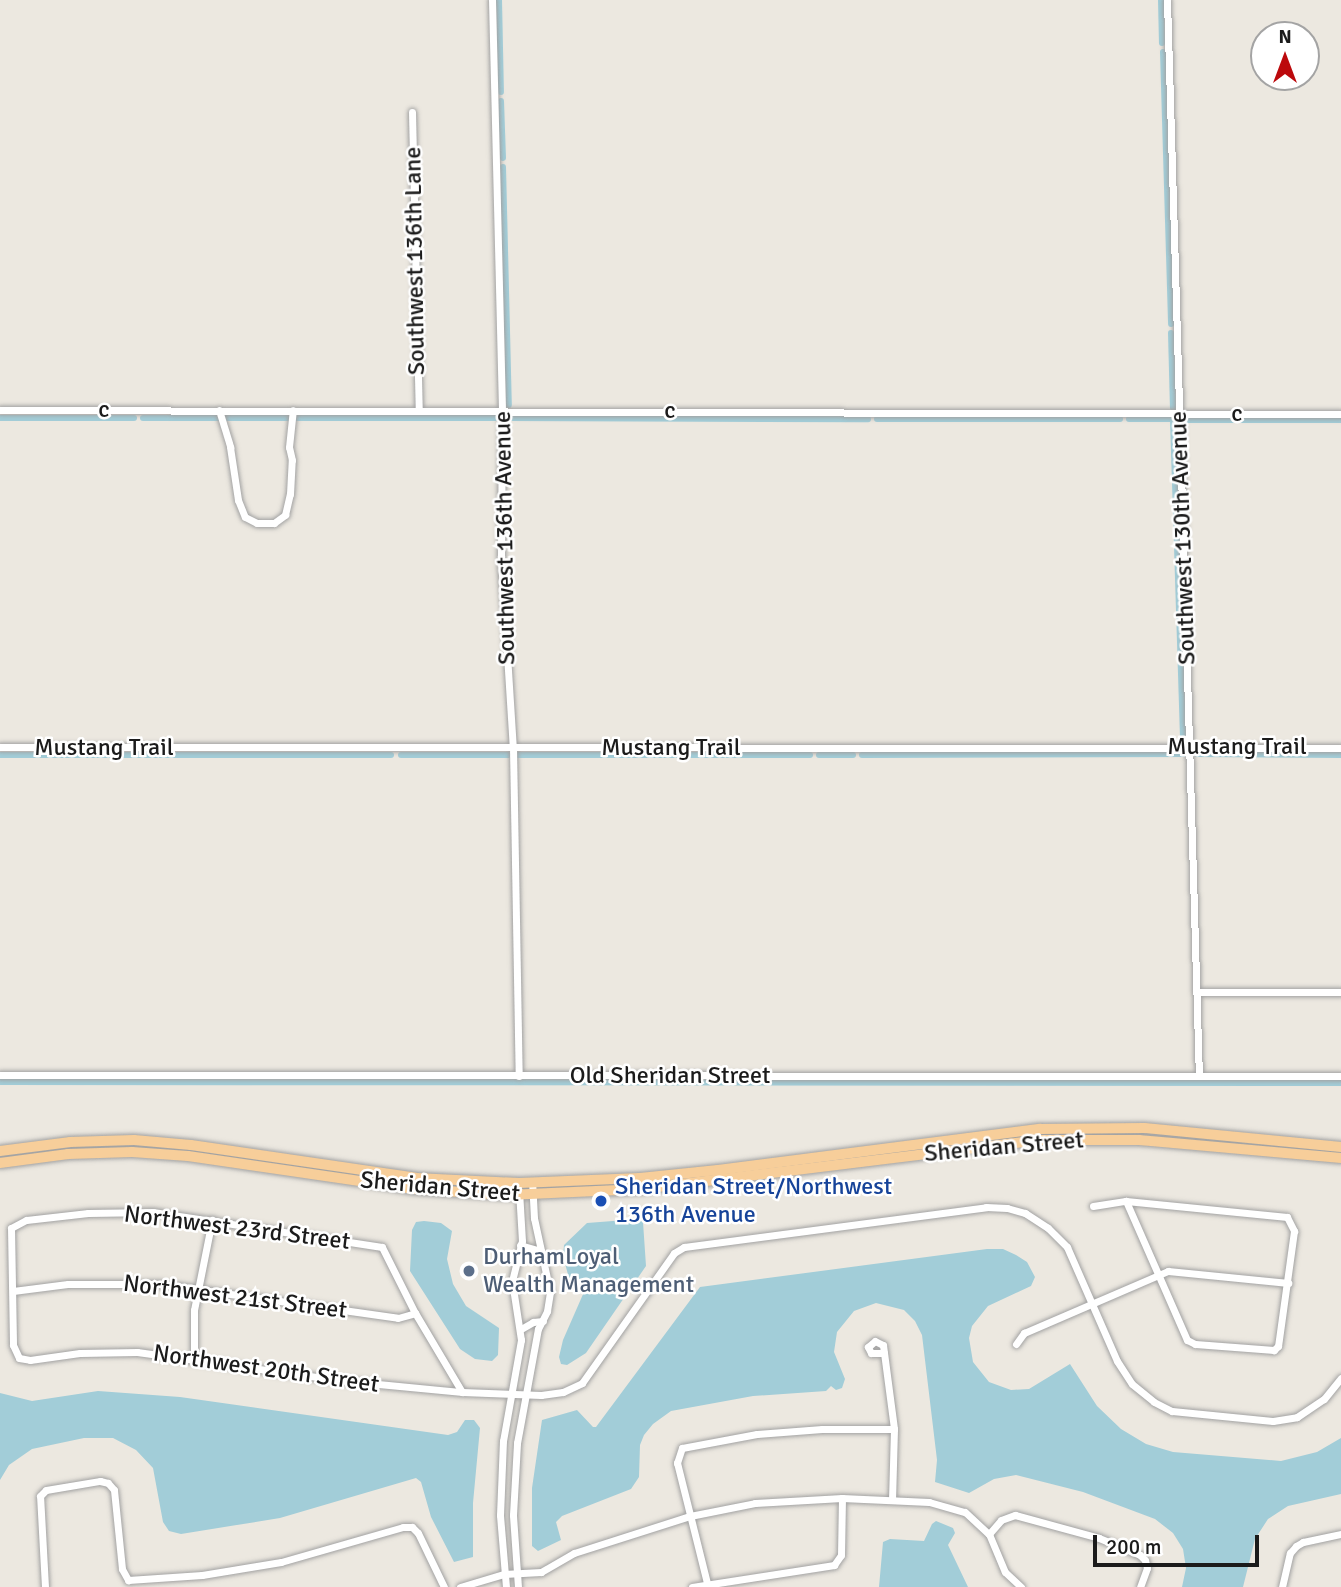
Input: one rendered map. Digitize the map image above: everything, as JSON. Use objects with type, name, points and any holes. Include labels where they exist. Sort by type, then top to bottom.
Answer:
[{"type":"main road","name":"Sheridan Street","points":[[532,1189],[705,1171],[1040,1129],[1144,1128],[1341,1147]]},
{"type":"main road","name":"Sheridan Street","points":[[0,1151],[70,1142],[134,1140],[191,1145],[416,1178],[519,1189]]},
{"type":"main road","name":"Sheridan Street","points":[[0,1163],[68,1154],[132,1152],[188,1156],[415,1189],[641,1189],[1038,1140],[1139,1140],[1341,1158]]},
{"type":"street","name":"Southwest 136th Avenue","points":[[492,0],[502,411],[500,559],[513,748],[519,1076]]},
{"type":"street","name":"Southwest 130th Avenue","points":[[1167,0],[1199,1076]]},
{"type":"street","name":"Southwest 136th Lane","points":[[412,112],[419,410]]},
{"type":"street","name":"c","points":[[0,410],[220,411],[292,416],[419,410],[1341,414]]},
{"type":"street","points":[[220,411],[230,447],[238,499],[245,517],[257,523],[274,523],[285,515],[290,494],[292,416]]},
{"type":"street","name":"Mustang Trail","points":[[0,747],[1341,748]]},
{"type":"street","points":[[1197,992],[1341,992]]},
{"type":"street","name":"Old Sheridan Street","points":[[0,1076],[1341,1076]]},
{"type":"street","points":[[506,1587],[500,1515],[503,1441],[521,1329],[515,1312],[512,1281],[520,1245],[519,1189]]},
{"type":"street","points":[[518,1587],[514,1468],[538,1329],[543,1321],[550,1292],[532,1189]]},
{"type":"street","points":[[1093,1206],[1126,1201],[1281,1214],[1291,1220],[1294,1231],[1278,1346],[1273,1350],[1195,1344],[1187,1340],[1155,1275],[1126,1201]]},
{"type":"street","points":[[512,1394],[563,1392],[582,1383],[674,1253],[684,1247],[986,1208],[1007,1208],[1025,1213],[1048,1227],[1067,1247],[1117,1361],[1142,1395],[1172,1411],[1273,1421],[1297,1417],[1324,1399],[1339,1382]]},
{"type":"street","name":"Northwest 23rd Street","points":[[13,1291],[11,1228],[26,1220],[88,1213],[153,1212],[382,1247],[415,1313]]},
{"type":"street","points":[[194,1357],[194,1310],[212,1220]]},
{"type":"street","points":[[520,1245],[541,1251]]},
{"type":"street","points":[[1016,1344],[1024,1333],[1168,1271],[1288,1283]]},
{"type":"street","name":"Northwest 21st Street","points":[[13,1291],[68,1284],[120,1282],[199,1289],[398,1318],[415,1313]]},
{"type":"street","name":"Northwest 20th Street","points":[[13,1291],[13,1345],[19,1358],[30,1360],[80,1353],[137,1352],[194,1357],[347,1381],[512,1394]]},
{"type":"street","points":[[415,1313],[462,1392]]},
{"type":"street","points":[[521,1329],[533,1321],[543,1321]]},
{"type":"street","points":[[884,1353],[894,1429],[892,1499]]},
{"type":"street","points":[[707,1583],[677,1457],[682,1448],[757,1434],[821,1429],[894,1429]]},
{"type":"street","points":[[45,1587],[40,1496],[46,1490],[100,1481],[108,1483],[114,1490],[122,1569],[128,1580],[202,1575],[281,1562],[403,1527],[412,1527],[418,1533],[444,1587]]},
{"type":"street","points":[[460,1587],[504,1574],[541,1572],[575,1553],[690,1516],[755,1503],[842,1498],[892,1499],[947,1505],[965,1512],[989,1534],[1005,1572],[1021,1587]]},
{"type":"street","points":[[692,1587],[824,1569],[838,1561],[841,1555],[842,1498]]},
{"type":"street","points":[[989,1534],[1001,1520],[1015,1515],[1099,1538],[1140,1555],[1145,1560],[1147,1568],[1140,1587]]},
{"type":"street","points":[[1282,1587],[1290,1553],[1296,1546],[1341,1534]]},
{"type":"water","points":[[639,1219],[643,1222],[646,1266],[586,1353],[567,1365],[561,1364],[559,1357],[563,1340],[584,1292],[570,1282],[563,1256],[564,1245],[587,1223]]},
{"type":"water","points":[[416,1222],[441,1223],[452,1231],[447,1259],[453,1284],[466,1306],[499,1328],[498,1355],[492,1361],[475,1359],[460,1349],[410,1271],[412,1230]]},
{"type":"water","points":[[1003,1249],[1016,1255],[1027,1262],[1035,1277],[1031,1286],[988,1306],[972,1326],[969,1338],[973,1362],[989,1382],[1011,1390],[1029,1389],[1070,1364],[1097,1406],[1121,1429],[1146,1444],[1173,1452],[1281,1461],[1317,1452],[1341,1438],[1341,1494],[1288,1506],[1268,1519],[1255,1539],[1243,1587],[1182,1587],[1186,1568],[1183,1549],[1173,1533],[1155,1519],[1083,1492],[1016,1475],[994,1479],[969,1493],[935,1482],[937,1460],[922,1335],[915,1321],[904,1310],[876,1303],[854,1311],[837,1332],[834,1352],[845,1379],[842,1388],[836,1390],[831,1386],[826,1391],[753,1396],[671,1411],[653,1424],[644,1435],[640,1445],[639,1477],[631,1489],[562,1516],[556,1522],[561,1540],[538,1551],[532,1546],[532,1488],[542,1420],[577,1410],[596,1427],[700,1287]]},
{"type":"water","points":[[98,1391],[180,1397],[448,1435],[457,1432],[465,1420],[474,1420],[480,1428],[473,1503],[473,1557],[454,1562],[431,1517],[421,1482],[416,1478],[280,1518],[181,1534],[169,1531],[163,1522],[153,1468],[136,1450],[113,1438],[84,1438],[32,1449],[9,1465],[0,1480],[0,1393],[32,1401]]},
{"type":"water","points":[[936,1521],[953,1528],[955,1533],[948,1545],[968,1587],[879,1587],[883,1542],[890,1539],[924,1541]]},
{"type":"waterway","points":[[499,0],[501,92]]},
{"type":"waterway","points":[[1161,0],[1162,43]]},
{"type":"waterway","points":[[1163,52],[1171,324]]},
{"type":"waterway","points":[[501,101],[503,158]]},
{"type":"waterway","points":[[503,167],[509,405]]},
{"type":"waterway","points":[[1171,333],[1173,408]]},
{"type":"waterway","points":[[0,418],[134,418]]},
{"type":"waterway","points":[[143,418],[498,418]]},
{"type":"waterway","points":[[509,418],[868,419]]},
{"type":"waterway","points":[[877,419],[1120,419]]},
{"type":"waterway","points":[[1129,419],[1173,419],[1183,741]]},
{"type":"waterway","points":[[1185,420],[1341,420]]},
{"type":"waterway","points":[[862,755],[1184,754]]},
{"type":"waterway","points":[[1197,754],[1341,755]]},
{"type":"waterway","points":[[0,755],[391,755]]},
{"type":"waterway","points":[[401,755],[508,755]]},
{"type":"waterway","points":[[516,755],[810,755]]},
{"type":"waterway","points":[[819,755],[853,755]]},
{"type":"waterway","points":[[0,1082],[1341,1083]]},
{"type":"place","name":"Sheridan Street/Northwest 136th Avenue","points":[[601,1201]]},
{"type":"place","name":"DurhamLoyal Wealth Management","points":[[469,1271]]}]
